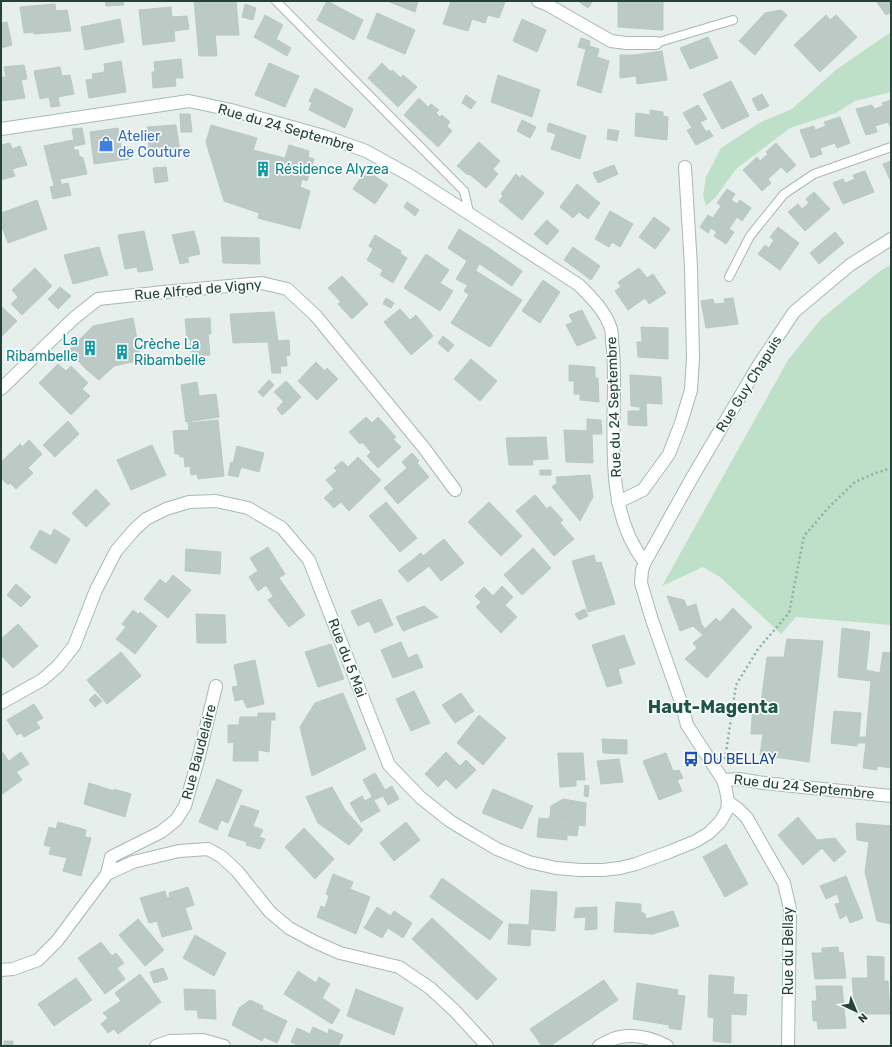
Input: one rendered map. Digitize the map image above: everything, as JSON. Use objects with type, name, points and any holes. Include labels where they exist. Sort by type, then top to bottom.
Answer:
[{"type":"street","points":[[538,1],[548,5],[611,41],[626,44],[656,43]]},
{"type":"street","name":"Rue du 24 Septembre","points":[[1,129],[192,101],[231,110],[317,134],[366,152],[412,176],[580,285],[598,304],[611,329],[614,364],[614,456],[618,502],[627,533],[636,551],[644,562],[641,583],[688,725],[723,780],[739,779],[891,796]]},
{"type":"street","points":[[618,502],[643,490],[670,454],[691,390],[693,358],[691,267],[686,167]]},
{"type":"street","name":"Rue Guy Chapuis","points":[[644,562],[758,366],[794,312],[850,265],[891,239]]},
{"type":"street","name":"Rue Alfred de Vigny","points":[[1,389],[73,319],[98,299],[214,286],[262,283],[287,289],[316,316],[424,448],[455,490]]},
{"type":"street","name":"Rue du 5 Mai","points":[[1,704],[42,680],[58,666],[74,646],[96,590],[112,557],[135,529],[146,519],[166,509],[189,502],[216,501],[248,508],[282,528],[309,560],[389,765],[421,798],[450,821],[497,849],[529,862],[556,868],[602,870],[620,868],[669,852],[709,833],[720,822],[727,810],[728,802]]},
{"type":"street","name":"Rue Baudelaire","points":[[1,970],[14,969],[38,960],[57,941],[107,874],[111,857],[161,832],[176,820],[185,806],[216,686]]},
{"type":"street","points":[[723,780],[728,802]]},
{"type":"street","name":"Rue du Bellay","points":[[728,802],[738,809],[746,818],[784,883],[790,909],[788,1046]]},
{"type":"street","name":"Rue Baudelaire","points":[[107,874],[133,862],[178,851],[208,849],[222,858],[237,871],[270,912],[289,928],[340,953],[399,967],[430,988],[456,1011],[487,1046]]},
{"type":"street","points":[[599,1046],[619,1037],[637,1036],[651,1038],[667,1046]]},
{"type":"street","points":[[156,1046],[170,1041],[203,1040],[224,1046]]},
{"type":"lane","points":[[276,1],[464,191],[469,212]]},
{"type":"lane","points":[[656,43],[733,20]]},
{"type":"lane","points":[[729,277],[750,236],[784,194],[814,174],[891,148]]},
{"type":"path","points":[[723,780],[736,684],[758,649],[789,613],[804,536],[829,507],[855,482],[891,468]]},
{"type":"green space","points":[[891,32],[891,92],[855,101],[836,113],[790,128],[736,169],[715,198],[706,206],[703,195],[706,177],[721,148],[761,122],[792,109],[837,69]]},
{"type":"green space","points":[[891,265],[891,625],[796,617],[781,634],[720,577],[703,567],[662,586],[788,360],[821,319],[880,271]]},
{"type":"building","points":[[105,1],[123,1],[124,5],[106,6]]},
{"type":"building","points":[[194,1],[236,1],[239,35],[215,35],[217,56],[199,56]]},
{"type":"building","points":[[327,1],[363,20],[354,40],[317,20]]},
{"type":"building","points":[[387,1],[418,1],[415,12]]},
{"type":"building","points":[[451,1],[505,2],[499,18],[488,15],[485,23],[472,19],[468,31],[443,24]]},
{"type":"building","points":[[578,1],[593,1],[588,8]]},
{"type":"building","points":[[618,1],[663,1],[663,30],[618,27]]},
{"type":"building","points":[[876,1],[891,1],[891,12],[886,15]]},
{"type":"building","points":[[55,4],[56,11],[67,10],[71,31],[34,34],[34,32],[24,33],[20,7]]},
{"type":"building","points":[[245,4],[256,8],[253,20],[242,17]]},
{"type":"building","points":[[171,7],[172,17],[187,16],[189,29],[174,31],[175,41],[143,45],[139,10]]},
{"type":"building","points":[[781,10],[787,15],[755,55],[739,41],[765,13]]},
{"type":"building","points":[[377,13],[415,30],[405,54],[367,38]]},
{"type":"building","points":[[265,15],[283,25],[276,39],[291,48],[287,56],[254,37]]},
{"type":"building","points":[[826,15],[830,20],[836,15],[857,37],[820,72],[794,45]]},
{"type":"building","points":[[120,19],[124,42],[85,50],[81,27]]},
{"type":"building","points":[[522,19],[546,30],[537,52],[513,41]]},
{"type":"building","points":[[7,22],[12,45],[1,48],[1,23]]},
{"type":"building","points":[[708,37],[718,58],[690,69],[680,48]]},
{"type":"building","points":[[581,38],[590,41],[589,46],[587,45],[586,49],[578,47]]},
{"type":"building","points":[[587,45],[599,49],[597,57],[609,61],[601,93],[577,85]]},
{"type":"building","points":[[662,51],[667,80],[637,84],[636,76],[620,78],[620,55],[635,55]]},
{"type":"building","points":[[181,59],[183,78],[175,78],[176,86],[153,88],[152,72],[155,72],[154,62]]},
{"type":"building","points":[[121,61],[126,92],[89,98],[86,80],[93,79],[92,74],[105,72],[104,64]]},
{"type":"building","points":[[269,63],[299,76],[285,107],[255,95]]},
{"type":"building","points":[[382,63],[391,72],[392,70],[401,78],[403,75],[417,87],[398,107],[368,78]]},
{"type":"building","points":[[24,65],[27,79],[21,80],[25,98],[1,101],[1,77],[6,77],[4,67]]},
{"type":"building","points":[[60,67],[62,76],[70,75],[74,94],[58,97],[60,106],[51,107],[49,97],[40,99],[34,71]]},
{"type":"building","points":[[498,75],[540,90],[532,117],[491,102]]},
{"type":"building","points":[[731,81],[749,116],[722,129],[703,94]]},
{"type":"building","points":[[315,88],[353,109],[345,128],[309,110],[312,103],[309,101]]},
{"type":"building","points":[[762,94],[769,106],[758,111],[752,99]]},
{"type":"building","points":[[466,95],[476,102],[471,109],[462,103]]},
{"type":"building","points":[[419,98],[428,107],[431,104],[439,110],[436,113],[440,117],[442,115],[450,122],[447,126],[452,131],[438,147],[404,115]]},
{"type":"building","points":[[891,100],[891,128],[888,122],[875,126],[877,132],[866,135],[856,109],[872,105],[874,109],[883,106],[882,103]]},
{"type":"building","points":[[698,105],[707,119],[700,122],[706,132],[709,130],[713,136],[696,145],[687,130],[692,128],[683,113]]},
{"type":"building","points":[[650,110],[663,112],[663,116],[668,117],[667,140],[635,136],[636,113],[650,115]]},
{"type":"building","points":[[180,114],[190,114],[192,132],[181,132]]},
{"type":"building","points":[[840,117],[850,143],[837,148],[835,143],[820,148],[822,154],[811,158],[800,130],[814,126],[815,130],[826,126],[824,122]]},
{"type":"building","points":[[522,120],[536,127],[530,138],[517,131]]},
{"type":"building","points":[[549,123],[586,136],[580,159],[551,149],[556,134],[547,131]]},
{"type":"building","points":[[176,125],[180,152],[151,153],[151,148],[149,148],[147,127]]},
{"type":"building","name":"Résidence Alyzea","points":[[211,125],[257,138],[253,150],[285,158],[289,145],[309,151],[308,157],[314,159],[307,181],[302,179],[300,187],[310,191],[300,229],[258,218],[259,213],[224,201],[206,142]]},
{"type":"building","points":[[82,128],[85,144],[75,146],[72,129]]},
{"type":"building","points":[[118,128],[121,147],[127,146],[129,159],[94,164],[90,132]]},
{"type":"building","points":[[608,129],[619,131],[617,141],[607,139]]},
{"type":"building","points":[[73,140],[74,150],[78,150],[79,156],[83,158],[87,174],[60,179],[61,184],[54,186],[44,146]]},
{"type":"building","points":[[479,142],[500,161],[493,169],[498,174],[486,188],[457,166]]},
{"type":"building","points":[[10,143],[12,149],[20,146],[27,165],[12,169],[15,176],[1,180],[1,145]]},
{"type":"building","points":[[776,143],[796,165],[787,173],[781,167],[768,179],[771,183],[762,191],[743,170],[757,157],[760,161],[768,154],[766,152]]},
{"type":"building","points":[[891,161],[891,182],[883,164]]},
{"type":"building","points":[[614,165],[618,174],[598,183],[593,173]]},
{"type":"building","points":[[166,167],[168,181],[155,183],[153,168]]},
{"type":"building","points":[[366,170],[388,185],[375,204],[353,189]]},
{"type":"building","points":[[865,171],[874,192],[843,204],[833,183],[843,179],[845,183],[855,179],[853,175]]},
{"type":"building","points":[[516,174],[520,178],[522,175],[544,193],[522,220],[499,201],[503,196],[501,194]]},
{"type":"building","points":[[68,183],[71,195],[53,199],[50,187]]},
{"type":"building","points":[[577,184],[600,203],[588,219],[579,212],[573,218],[560,207]]},
{"type":"building","points":[[727,189],[735,194],[731,200],[737,204],[740,200],[751,208],[742,221],[737,217],[729,229],[734,232],[726,244],[714,236],[717,232],[711,228],[708,233],[700,227],[708,215],[713,218],[721,206],[717,203]]},
{"type":"building","points":[[814,192],[830,209],[805,231],[788,212],[798,204],[802,209],[809,203],[806,199]]},
{"type":"building","points":[[37,200],[47,229],[8,243],[1,224],[1,213]]},
{"type":"building","points":[[407,202],[419,210],[415,216],[404,207]]},
{"type":"building","points":[[610,211],[633,224],[620,247],[612,242],[609,247],[595,239]]},
{"type":"building","points":[[654,217],[670,229],[655,249],[639,237]]},
{"type":"building","points":[[547,220],[559,231],[547,245],[534,234]]},
{"type":"building","points":[[778,227],[799,243],[780,270],[758,254],[765,245],[769,248],[774,240],[770,237]]},
{"type":"building","points":[[459,229],[489,248],[467,285],[456,279],[467,261],[448,248]]},
{"type":"building","points":[[144,231],[153,270],[138,272],[137,267],[125,269],[118,235]]},
{"type":"building","points":[[194,231],[200,254],[187,257],[189,262],[180,264],[172,235]]},
{"type":"building","points":[[835,232],[844,243],[819,264],[810,253]]},
{"type":"building","points":[[375,235],[401,251],[400,253],[407,258],[393,283],[380,275],[383,270],[367,260],[373,249],[369,246]]},
{"type":"building","points":[[221,237],[259,238],[260,264],[223,263]]},
{"type":"building","points":[[99,247],[108,275],[73,284],[64,255]]},
{"type":"building","points":[[573,247],[600,266],[591,280],[564,260]]},
{"type":"building","points":[[489,248],[522,271],[512,286],[480,264]]},
{"type":"building","points":[[426,254],[449,270],[440,283],[453,291],[440,311],[404,288]]},
{"type":"building","points":[[35,268],[52,286],[22,315],[11,304],[18,297],[12,290]]},
{"type":"building","points":[[639,268],[647,278],[653,274],[666,293],[649,304],[645,298],[628,310],[615,291],[621,287],[618,282]]},
{"type":"building","points":[[476,271],[522,300],[490,347],[451,323],[469,295],[464,291]]},
{"type":"building","points":[[342,276],[368,304],[352,319],[338,304],[341,302],[328,288]]},
{"type":"building","points":[[543,280],[560,292],[540,323],[522,311]]},
{"type":"building","points":[[60,287],[71,296],[58,309],[48,299]]},
{"type":"building","points":[[386,298],[394,303],[391,308],[383,304]]},
{"type":"building","points":[[733,298],[738,324],[706,328],[701,301],[713,299],[714,304],[725,303],[724,299]]},
{"type":"building","points":[[1,306],[17,321],[2,336],[1,335]]},
{"type":"building","points":[[400,309],[410,320],[416,315],[433,336],[411,355],[384,322]]},
{"type":"building","points":[[582,310],[596,338],[577,346],[566,325],[573,322],[569,315]]},
{"type":"building","points":[[274,312],[278,341],[289,340],[290,355],[286,356],[287,366],[280,366],[281,373],[272,373],[268,342],[233,343],[230,314]]},
{"type":"building","name":"Crèche La Ribambelle","points":[[133,318],[141,360],[114,366],[99,380],[87,370],[112,345],[93,326]]},
{"type":"building","points":[[210,318],[211,334],[208,334],[210,355],[192,356],[190,339],[187,339],[185,319]]},
{"type":"building","name":"La Ribambelle","points":[[93,326],[112,345],[87,370],[68,351]]},
{"type":"building","points":[[641,327],[668,328],[668,359],[638,357],[637,342],[642,342]]},
{"type":"building","points":[[443,336],[454,345],[448,352],[438,343]]},
{"type":"building","points":[[471,359],[497,381],[480,401],[454,379]]},
{"type":"building","points":[[316,362],[325,371],[327,368],[338,379],[317,400],[298,381]]},
{"type":"building","points":[[58,364],[66,371],[71,366],[88,383],[82,389],[90,396],[71,415],[39,383]]},
{"type":"building","points":[[569,365],[595,367],[595,378],[598,378],[599,402],[580,400],[580,394],[574,394],[574,381],[569,381]]},
{"type":"building","points":[[630,375],[661,377],[662,404],[646,403],[647,426],[628,425],[628,411],[640,411],[640,407],[631,406]]},
{"type":"building","points":[[269,380],[274,385],[263,397],[258,392]]},
{"type":"building","points":[[286,381],[301,397],[290,408],[274,392]]},
{"type":"building","points":[[197,382],[199,396],[216,394],[219,417],[186,422],[181,385]]},
{"type":"building","points":[[283,402],[290,408],[282,415],[277,409]]},
{"type":"building","points":[[366,417],[372,423],[378,417],[396,437],[393,439],[401,447],[378,468],[367,456],[371,452],[362,442],[360,444],[349,432]]},
{"type":"building","points":[[587,419],[601,420],[602,434],[592,434],[593,463],[566,462],[564,430],[587,431]]},
{"type":"building","points":[[218,420],[224,476],[198,479],[197,474],[191,475],[190,466],[185,467],[184,457],[180,457],[179,454],[175,454],[173,431],[189,430],[188,423]]},
{"type":"building","points":[[68,421],[79,434],[55,457],[43,445]]},
{"type":"building","points":[[546,437],[548,459],[532,460],[533,465],[509,465],[506,438]]},
{"type":"building","points":[[29,440],[42,454],[28,468],[33,473],[16,489],[10,483],[8,485],[1,478],[1,462],[20,444],[22,447]]},
{"type":"building","points":[[152,445],[166,475],[131,490],[117,460]]},
{"type":"building","points":[[237,446],[264,453],[259,472],[241,467],[238,477],[228,475],[231,462],[233,463]]},
{"type":"building","points":[[412,453],[419,461],[417,463],[429,477],[398,504],[384,488],[407,468],[402,462]]},
{"type":"building","points":[[358,457],[381,480],[349,511],[341,502],[334,508],[324,498],[334,489],[326,480],[337,471],[334,468],[342,461],[348,467]]},
{"type":"building","points":[[540,470],[551,470],[551,475],[540,475]]},
{"type":"building","points":[[590,475],[593,497],[580,521],[552,487],[557,483],[556,477]]},
{"type":"building","points":[[96,489],[110,504],[86,527],[72,513]]},
{"type":"building","points":[[535,495],[547,509],[550,506],[563,520],[560,523],[574,539],[554,556],[516,511]]},
{"type":"building","points":[[386,502],[417,538],[400,552],[369,516]]},
{"type":"building","points":[[489,502],[522,536],[501,556],[468,522]]},
{"type":"building","points":[[54,529],[70,539],[56,564],[30,548],[40,530],[51,536]]},
{"type":"building","points":[[444,539],[464,563],[441,581],[429,566],[408,582],[398,571],[421,553],[423,556]]},
{"type":"building","points":[[268,547],[285,574],[279,578],[286,588],[273,596],[266,585],[258,591],[249,577],[258,571],[250,558]]},
{"type":"building","points":[[533,548],[551,568],[522,595],[504,575]]},
{"type":"building","points":[[186,549],[221,552],[220,574],[185,571]]},
{"type":"building","points":[[594,555],[596,563],[601,562],[615,604],[588,612],[572,561]]},
{"type":"building","points":[[173,575],[191,590],[168,618],[144,599],[160,579],[166,584]]},
{"type":"building","points":[[16,584],[31,597],[21,607],[7,595]]},
{"type":"building","points":[[502,586],[513,597],[505,605],[517,617],[501,633],[476,607],[481,602],[475,596],[484,587],[493,596]]},
{"type":"building","points":[[286,588],[305,615],[289,627],[268,600]]},
{"type":"building","points":[[667,596],[684,600],[687,607],[696,604],[701,623],[705,629],[716,618],[720,622],[733,608],[752,627],[707,678],[685,659],[697,648],[693,643],[703,635],[693,626],[680,631]]},
{"type":"building","points":[[381,599],[393,625],[375,633],[369,621],[358,626],[351,611]]},
{"type":"building","points":[[424,606],[438,617],[403,631],[396,617]]},
{"type":"building","points":[[585,609],[588,616],[579,620],[575,614]]},
{"type":"building","points":[[133,610],[138,614],[140,612],[157,626],[135,654],[116,639],[126,627],[122,624]]},
{"type":"building","points":[[196,614],[225,615],[226,643],[197,643]]},
{"type":"building","points":[[18,624],[38,646],[13,668],[1,655],[1,639]]},
{"type":"building","points":[[842,628],[870,632],[866,670],[880,673],[883,652],[891,653],[891,768],[877,766],[877,770],[863,768],[866,743],[857,743],[857,746],[831,743],[834,711],[861,713],[859,737],[866,737],[871,681],[838,677]]},
{"type":"building","points":[[624,635],[635,664],[618,669],[622,683],[607,687],[592,645]]},
{"type":"building","points":[[787,639],[823,641],[809,762],[760,755],[763,734],[751,734],[753,703],[761,703],[767,657],[784,657]]},
{"type":"building","points":[[401,642],[408,658],[417,654],[423,667],[393,678],[381,650]]},
{"type":"building","points":[[331,644],[344,679],[318,687],[305,652]]},
{"type":"building","points":[[121,652],[141,676],[107,704],[87,680]]},
{"type":"building","points":[[255,660],[264,704],[247,708],[243,699],[235,701],[232,687],[238,686],[234,665]]},
{"type":"building","points":[[414,691],[430,723],[411,731],[396,699]]},
{"type":"building","points":[[343,693],[366,749],[312,776],[300,727],[315,703]]},
{"type":"building","points":[[461,693],[474,711],[455,723],[442,705]]},
{"type":"building","points":[[95,694],[102,701],[95,707],[89,700]]},
{"type":"building","points":[[34,704],[43,718],[36,722],[40,728],[24,737],[21,733],[17,735],[7,720]]},
{"type":"building","points":[[258,713],[275,713],[275,720],[271,720],[269,752],[258,750],[258,761],[233,761],[234,742],[228,743],[228,725],[239,725],[240,717],[258,717]]},
{"type":"building","points":[[479,715],[506,738],[483,765],[457,743]]},
{"type":"building","points":[[602,739],[627,740],[627,754],[603,753]]},
{"type":"building","points":[[1,750],[22,780],[1,795]]},
{"type":"building","points":[[21,752],[29,764],[16,772],[9,761]]},
{"type":"building","points":[[446,752],[460,766],[466,760],[476,770],[456,789],[446,779],[438,787],[425,774]]},
{"type":"building","points":[[558,753],[583,753],[585,780],[576,780],[576,786],[560,787]]},
{"type":"building","points":[[666,753],[673,771],[679,770],[683,778],[677,780],[682,791],[659,800],[643,761]]},
{"type":"building","points":[[619,759],[623,782],[601,784],[597,761]]},
{"type":"building","points":[[375,773],[385,790],[392,786],[399,799],[388,805],[383,796],[374,800],[363,780]]},
{"type":"building","points":[[217,779],[242,790],[228,823],[221,820],[217,830],[199,822]]},
{"type":"building","points":[[89,783],[114,791],[114,789],[131,794],[125,817],[84,804]]},
{"type":"building","points":[[585,785],[589,786],[588,797],[584,796]]},
{"type":"building","points":[[332,787],[345,810],[363,830],[349,845],[318,823],[306,797]]},
{"type":"building","points":[[493,789],[533,806],[522,829],[482,813]]},
{"type":"building","points":[[362,796],[365,801],[372,797],[380,811],[361,822],[350,803]]},
{"type":"building","points":[[563,799],[586,803],[585,826],[579,825],[579,822],[568,817],[550,816],[551,806]]},
{"type":"building","points":[[241,805],[259,811],[253,826],[263,830],[259,837],[265,839],[260,849],[246,845],[247,842],[228,836]]},
{"type":"building","points":[[550,816],[568,817],[579,822],[577,836],[567,835],[567,840],[537,837],[539,818],[548,819]]},
{"type":"building","points":[[798,817],[817,840],[835,838],[846,852],[834,862],[822,848],[803,865],[778,835]]},
{"type":"building","points":[[58,822],[86,830],[85,837],[91,838],[81,876],[63,871],[67,858],[49,854],[51,847],[44,845],[49,827],[56,829]]},
{"type":"building","points":[[406,822],[420,840],[394,861],[380,843]]},
{"type":"building","points":[[856,823],[891,826],[891,924],[877,921],[865,872],[869,842],[857,840]]},
{"type":"building","points":[[304,828],[334,859],[315,879],[285,847]]},
{"type":"building","points":[[726,844],[748,884],[725,897],[703,857]]},
{"type":"building","points":[[333,874],[353,882],[350,889],[370,897],[356,934],[317,917],[321,906],[325,908],[329,896],[326,894]]},
{"type":"building","points":[[846,876],[863,918],[850,923],[847,915],[840,919],[835,904],[840,903],[837,894],[826,899],[820,886]]},
{"type":"building","points":[[442,878],[503,922],[490,940],[430,897]]},
{"type":"building","points":[[188,887],[194,905],[185,908],[192,929],[162,937],[157,921],[149,923],[140,898],[165,891],[167,898],[170,897],[169,893]]},
{"type":"building","points":[[531,890],[557,892],[555,931],[531,929],[530,946],[508,944],[509,924],[529,925]]},
{"type":"building","points":[[616,902],[641,904],[641,912],[645,914],[646,919],[673,911],[679,926],[653,934],[614,932]]},
{"type":"building","points":[[377,907],[391,916],[394,911],[412,923],[403,938],[388,928],[382,938],[364,928]]},
{"type":"building","points":[[597,907],[597,929],[585,930],[586,917],[574,918],[576,908]]},
{"type":"building","points":[[432,918],[497,979],[477,1000],[412,939]]},
{"type":"building","points":[[138,919],[164,950],[145,966],[119,935]]},
{"type":"building","points":[[195,935],[226,953],[214,976],[183,958]]},
{"type":"building","points":[[101,942],[112,956],[116,953],[124,963],[117,968],[125,979],[105,994],[78,958]]},
{"type":"building","points":[[838,947],[839,953],[843,952],[846,978],[815,979],[812,953],[822,953],[822,948]]},
{"type":"building","points":[[867,956],[884,957],[884,981],[888,981],[890,1014],[855,1014],[852,978],[868,978]]},
{"type":"building","points":[[163,968],[168,979],[154,983],[150,972]]},
{"type":"building","points":[[298,971],[316,983],[319,977],[330,984],[322,998],[340,1010],[332,1024],[284,994]]},
{"type":"building","points":[[140,974],[161,1002],[118,1034],[114,1029],[108,1033],[101,1024],[108,1018],[103,1013],[121,1001],[115,993]]},
{"type":"building","points":[[709,975],[734,977],[733,994],[747,995],[746,1015],[731,1014],[731,1043],[713,1041],[714,1018],[708,1017]]},
{"type":"building","points":[[76,978],[92,1000],[54,1026],[38,1004]]},
{"type":"building","points":[[604,980],[618,1000],[550,1046],[542,1046],[530,1029]]},
{"type":"building","points":[[637,983],[678,990],[677,995],[685,996],[681,1030],[669,1028],[669,1025],[633,1019]]},
{"type":"building","points":[[816,986],[842,986],[846,1028],[818,1029],[817,1021],[813,1021],[812,1001],[817,1001]]},
{"type":"building","points":[[184,989],[215,990],[216,1019],[198,1018],[197,1010],[185,1010]]},
{"type":"building","points":[[356,989],[403,1008],[394,1035],[347,1016]]},
{"type":"building","points":[[250,1000],[263,1006],[262,1009],[287,1021],[277,1043],[264,1037],[262,1041],[232,1025],[239,1008]]},
{"type":"building","points":[[313,1027],[328,1034],[329,1029],[343,1035],[338,1046],[300,1046],[291,1042],[297,1028],[310,1034]]},
{"type":"building","points":[[4,1041],[13,1041],[13,1046],[4,1046]]},
{"type":"place","name":"Atelier de Couture","points":[[106,144]]},
{"type":"place","name":"Résidence Alyzea","points":[[263,169]]},
{"type":"place","name":"La Ribambelle","points":[[90,348]]},
{"type":"place","name":"Crèche La Ribambelle","points":[[122,352]]},
{"type":"place","name":"DU BELLAY","points":[[691,759]]},
{"type":"district","name":"Haut-Magenta","points":[[713,707]]}]
